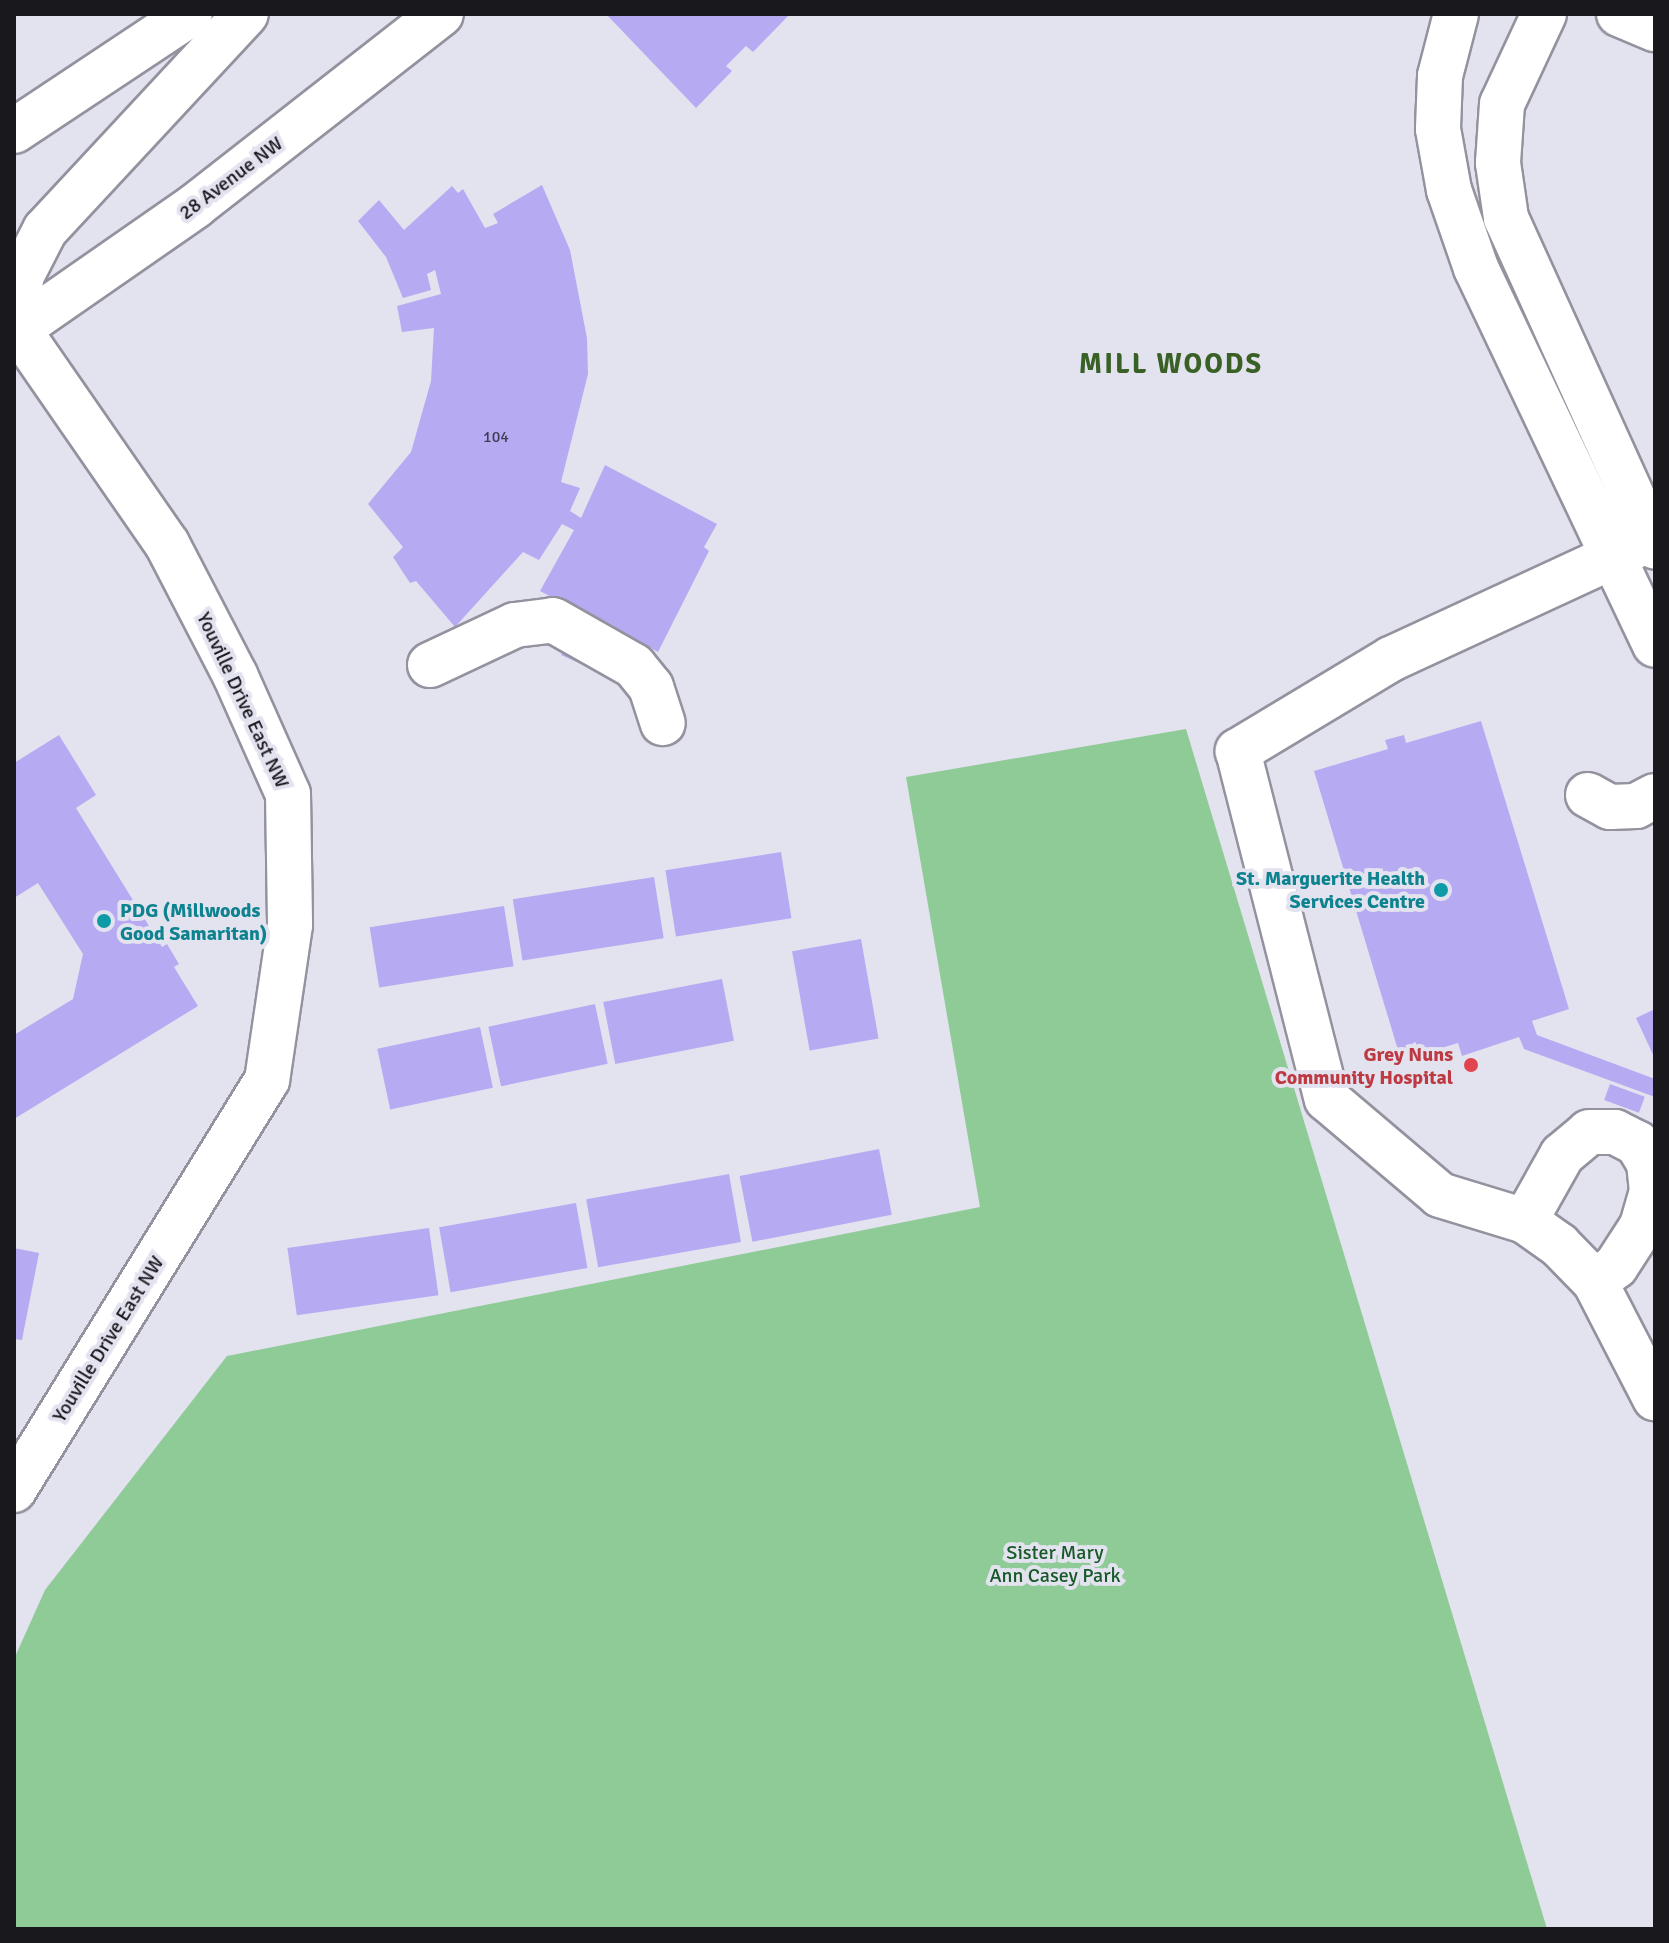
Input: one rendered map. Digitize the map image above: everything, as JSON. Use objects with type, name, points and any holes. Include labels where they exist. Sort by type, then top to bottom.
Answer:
[{"type":"street","points":[[14,131],[190,14]]},
{"type":"street","points":[[15,328],[21,277],[45,230],[246,14]]},
{"type":"street","name":"28 Avenue NW","points":[[15,328],[195,206],[441,14]]},
{"type":"street","points":[[1456,14],[1440,76],[1438,129],[1449,190],[1476,268],[1655,645]]},
{"type":"street","points":[[1544,14],[1502,104],[1498,163],[1506,218],[1654,541],[1391,659],[1238,751],[1327,1099],[1440,1195],[1525,1221],[1595,1282],[1655,1398]]},
{"type":"street","points":[[1619,14],[1655,29]]},
{"type":"street","name":"Youville Drive East NW","points":[[14,1490],[267,1080],[290,925],[288,794],[235,675],[167,544],[15,328]]},
{"type":"street","points":[[430,665],[515,625],[553,620],[634,666],[651,687],[663,723]]},
{"type":"street","points":[[1588,795],[1610,807],[1636,806],[1655,796]]},
{"type":"street","points":[[1525,1221],[1562,1155],[1589,1132],[1615,1132],[1637,1143],[1649,1163],[1652,1191],[1642,1226],[1616,1266],[1595,1282]]},
{"type":"green space","name":"Sister Mary Ann Casey Park","points":[[1186,729],[1547,1929],[14,1929],[14,1659],[45,1590],[227,1356],[980,1207],[906,777]]},
{"type":"building","points":[[606,14],[790,14],[753,52],[746,46],[726,66],[732,71],[696,108]]},
{"type":"building","points":[[542,185],[570,250],[587,338],[588,374],[561,482],[580,488],[570,511],[581,518],[605,465],[717,524],[704,547],[709,551],[658,652],[629,636],[608,676],[561,655],[582,613],[540,591],[574,530],[562,524],[539,560],[523,552],[455,627],[416,581],[410,583],[393,557],[403,547],[368,504],[411,452],[431,381],[434,328],[402,332],[397,306],[441,294],[435,270],[427,274],[431,290],[403,298],[386,257],[358,221],[379,200],[404,230],[452,186],[458,193],[463,189],[485,228],[498,223],[493,214]]},
{"type":"building","name":"St. Marguerite Health Services Centre","points":[[1481,721],[1569,1009],[1532,1021],[1537,1035],[1655,1079],[1655,1097],[1524,1049],[1519,1037],[1462,1056],[1458,1043],[1401,1060],[1314,771],[1388,749],[1385,740],[1404,735],[1406,743]]},
{"type":"building","name":"PDG (Millwoods Good Samaritan)","points":[[59,735],[96,795],[76,808],[162,947],[167,944],[179,964],[174,967],[198,1006],[14,1119],[14,1035],[73,999],[83,954],[38,883],[14,898],[14,763]]},
{"type":"building","points":[[781,852],[791,918],[676,936],[665,870]]},
{"type":"building","points":[[654,877],[664,938],[522,961],[513,899]]},
{"type":"building","points":[[504,906],[514,966],[379,988],[370,927]]},
{"type":"building","points":[[861,939],[879,1038],[810,1051],[792,951]]},
{"type":"building","points":[[722,979],[734,1041],[615,1064],[603,1002]]},
{"type":"building","points":[[595,1004],[608,1064],[501,1086],[488,1027]]},
{"type":"building","points":[[1655,1009],[1655,1059],[1636,1018]]},
{"type":"building","points":[[480,1027],[493,1088],[390,1109],[377,1049]]},
{"type":"building","points":[[1610,1084],[1645,1097],[1639,1113],[1604,1100]]},
{"type":"building","points":[[879,1149],[892,1215],[752,1242],[740,1176]]},
{"type":"building","points":[[729,1174],[741,1242],[598,1267],[586,1199]]},
{"type":"building","points":[[576,1203],[587,1268],[451,1292],[439,1227]]},
{"type":"building","points":[[429,1228],[438,1295],[297,1315],[287,1248]]},
{"type":"building","points":[[14,1248],[39,1253],[22,1340],[14,1339]]},
{"type":"place","name":"St. Marguerite Health Services Centre","points":[[1441,890]]},
{"type":"place","name":"PDG (Millwoods Good Samaritan)","points":[[104,921]]},
{"type":"place","name":"Grey Nuns Community Hospital","points":[[1471,1065]]},
{"type":"district","name":"MILL WOODS","points":[[1171,364]]}]
